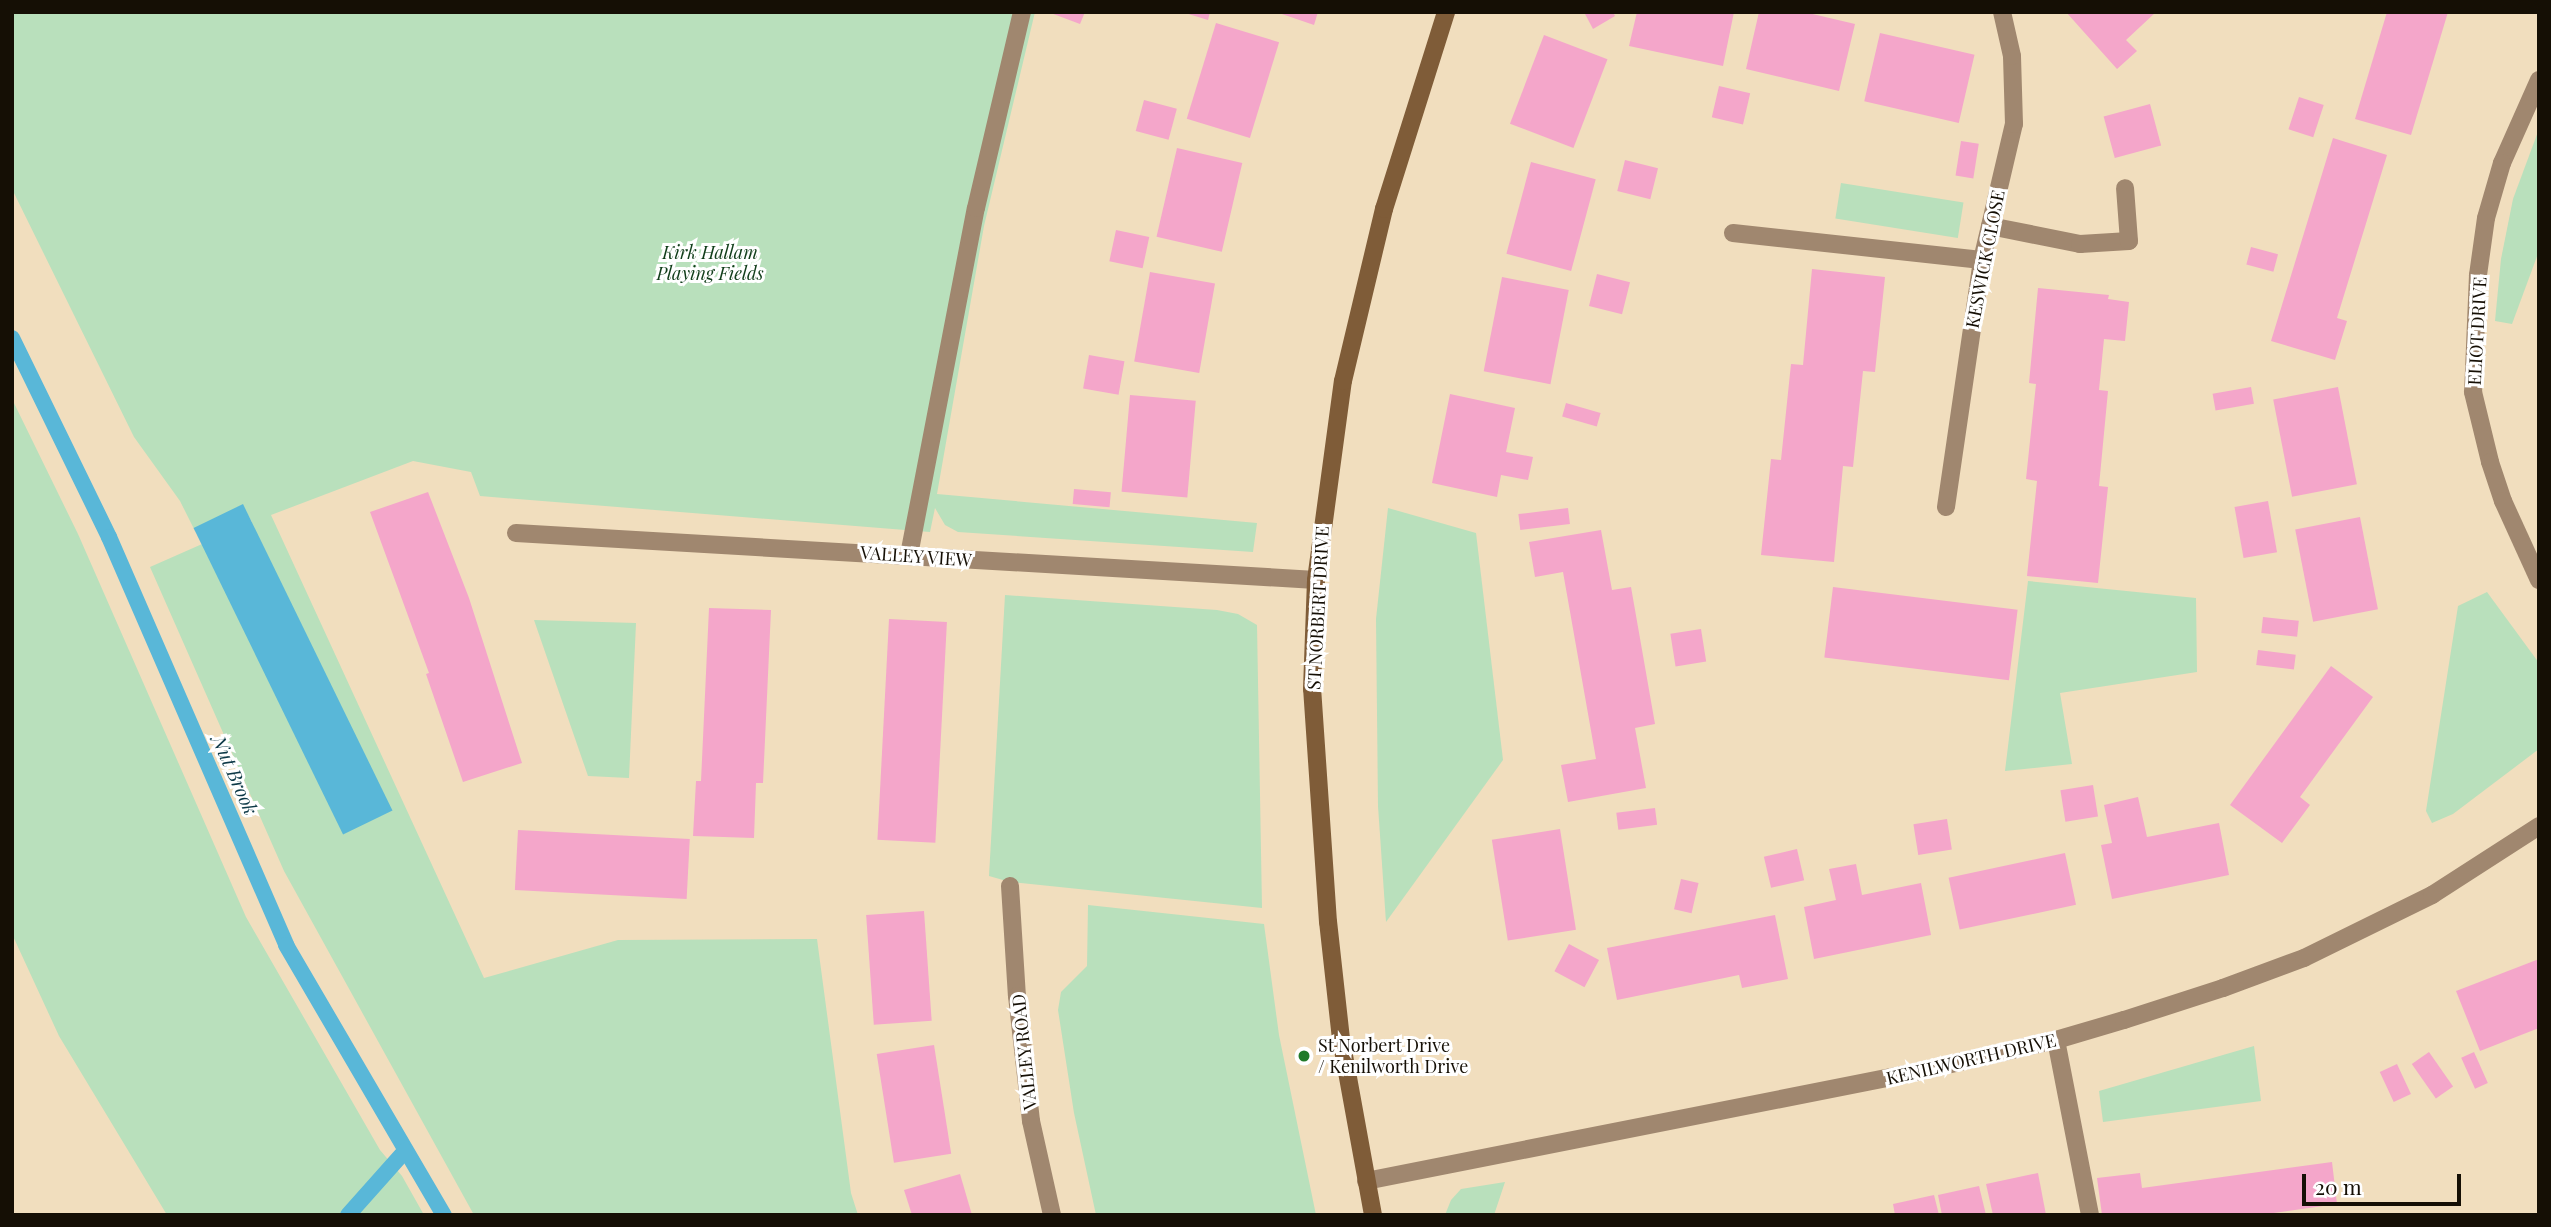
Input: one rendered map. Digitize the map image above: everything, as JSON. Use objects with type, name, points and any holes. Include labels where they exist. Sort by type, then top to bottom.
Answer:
[{"type":"street","points":[[909,555],[976,208],[1022,12]]},
{"type":"street","name":"ST NORBERT DRIVE","points":[[1373,1215],[1340,1039],[1318,810],[1312,689],[1316,580],[1326,489],[1346,368],[1384,209],[1446,12]]},
{"type":"street","name":"KESWICK CLOSE","points":[[1945,507],[1982,260],[2014,124],[2012,56],[2002,12]]},
{"type":"street","name":"ELIOT DRIVE","points":[[2539,80],[2502,163],[2486,218],[2478,275],[2473,392],[2498,488],[2529,563],[2539,580]]},
{"type":"street","points":[[1990,226],[2080,244],[2129,241],[2125,188]]},
{"type":"street","points":[[1733,233],[1982,260]]},
{"type":"street","name":"VALLEY VIEW","points":[[516,533],[1316,580]]},
{"type":"street","name":"KENILWORTH DRIVE","points":[[1366,1181],[1912,1073],[2056,1040],[2172,1006],[2304,958],[2432,895],[2539,826]]},
{"type":"street","name":"VALLEY ROAD","points":[[1010,886],[1017,996],[1031,1121],[1052,1215]]},
{"type":"street","points":[[2056,1040],[2090,1215]]},
{"type":"green space","name":"Kirk Hallam Playing Fields","points":[[12,12],[1035,12],[984,226],[937,494],[1257,523],[1253,552],[958,532],[945,525],[935,508],[930,532],[480,496],[471,472],[413,461],[271,515],[484,978],[618,940],[817,939],[851,1193],[858,1215],[474,1215],[284,871],[150,567],[252,522],[242,505],[195,531],[180,501],[134,437],[12,189]]},
{"type":"green space","points":[[2539,129],[2539,251],[2512,324],[2495,321],[2501,259],[2513,199]]},
{"type":"green space","points":[[1841,183],[1963,202],[1958,238],[1835,219]]},
{"type":"green space","points":[[12,399],[78,534],[246,917],[380,1150],[402,1176],[424,1215],[167,1215],[59,1036],[12,934]]},
{"type":"green space","points":[[1388,508],[1476,533],[1503,760],[1386,922],[1378,806],[1376,619]]},
{"type":"green space","points":[[2028,581],[2196,598],[2197,672],[2060,693],[2072,764],[2005,771]]},
{"type":"green space","points":[[2487,592],[2539,663],[2539,749],[2453,814],[2432,823],[2426,811],[2458,606]]},
{"type":"green space","points":[[1005,595],[1217,610],[1238,614],[1257,625],[1262,908],[1010,882],[989,876]]},
{"type":"green space","points":[[534,620],[636,623],[629,778],[588,776]]},
{"type":"green space","points":[[1088,905],[1264,924],[1279,1035],[1316,1215],[1096,1215],[1074,1113],[1058,1010],[1061,992],[1087,966]]},
{"type":"green space","points":[[2254,1046],[2261,1101],[2103,1122],[2099,1091]]},
{"type":"green space","points":[[1505,1182],[1494,1215],[1445,1215],[1451,1200],[1461,1189]]},
{"type":"water","points":[[243,504],[392,810],[343,835],[194,528]]},
{"type":"building","points":[[1048,12],[1085,12],[1080,24]]},
{"type":"building","points":[[1182,12],[1210,12],[1208,20]]},
{"type":"building","points":[[1276,12],[1318,12],[1314,25]]},
{"type":"building","points":[[1584,12],[1613,12],[1615,16],[1593,29]]},
{"type":"building","points":[[1637,12],[1734,12],[1723,66],[1629,46]]},
{"type":"building","points":[[1759,12],[1804,12],[1855,24],[1839,91],[1746,69]]},
{"type":"building","points":[[2066,12],[2156,12],[2126,40],[2137,51],[2117,69]]},
{"type":"building","points":[[2387,12],[2448,12],[2411,135],[2355,119]]},
{"type":"building","points":[[1216,23],[1279,42],[1250,138],[1187,119]]},
{"type":"building","points":[[1880,33],[1975,55],[1959,123],[1864,101]]},
{"type":"building","points":[[1544,35],[1607,59],[1573,148],[1510,124]]},
{"type":"building","points":[[1719,86],[1750,93],[1743,124],[1712,117]]},
{"type":"building","points":[[2299,97],[2324,105],[2313,137],[2288,129]]},
{"type":"building","points":[[1144,100],[1177,109],[1169,140],[1136,131]]},
{"type":"building","points":[[2150,104],[2161,146],[2115,158],[2104,116]]},
{"type":"building","points":[[2333,138],[2387,155],[2337,318],[2347,321],[2335,360],[2271,341]]},
{"type":"building","points":[[1961,141],[1979,144],[1973,178],[1956,176]]},
{"type":"building","points":[[1177,148],[1242,163],[1222,252],[1157,237]]},
{"type":"building","points":[[1625,160],[1658,168],[1650,199],[1617,191]]},
{"type":"building","points":[[1531,162],[1596,179],[1571,271],[1506,254]]},
{"type":"building","points":[[1116,230],[1149,237],[1143,268],[1109,261]]},
{"type":"building","points":[[2251,247],[2278,254],[2273,272],[2246,264]]},
{"type":"building","points":[[1812,269],[1885,277],[1875,372],[1863,371],[1853,467],[1843,466],[1834,562],[1761,555],[1771,459],[1781,460],[1791,364],[1803,365]]},
{"type":"building","points":[[1150,272],[1215,283],[1199,373],[1134,362]]},
{"type":"building","points":[[1597,274],[1630,282],[1622,314],[1589,306]]},
{"type":"building","points":[[1502,277],[1569,290],[1550,384],[1484,371]]},
{"type":"building","points":[[2038,288],[2109,295],[2108,299],[2129,302],[2125,341],[2104,339],[2099,390],[2108,391],[2099,486],[2108,487],[2098,583],[2027,576],[2037,481],[2026,479],[2036,384],[2029,383]]},
{"type":"building","points":[[1089,355],[1124,361],[1119,395],[1083,388]]},
{"type":"building","points":[[2251,387],[2254,404],[2216,411],[2213,394]]},
{"type":"building","points":[[2338,387],[2357,484],[2292,497],[2273,400]]},
{"type":"building","points":[[1450,394],[1515,408],[1506,452],[1533,457],[1528,480],[1501,475],[1497,497],[1432,483]]},
{"type":"building","points":[[1130,395],[1196,401],[1187,497],[1122,492]]},
{"type":"building","points":[[1566,403],[1601,413],[1597,426],[1562,416]]},
{"type":"building","points":[[1074,489],[1111,492],[1110,507],[1073,504]]},
{"type":"building","points":[[428,492],[469,598],[522,763],[463,782],[426,674],[429,673],[370,512]]},
{"type":"building","points":[[2268,501],[2277,552],[2244,558],[2235,507]]},
{"type":"building","points":[[1568,508],[1570,524],[1520,530],[1518,514]]},
{"type":"building","points":[[2360,517],[2378,609],[2313,622],[2295,530]]},
{"type":"building","points":[[1601,530],[1612,590],[1631,587],[1655,724],[1635,728],[1646,788],[1568,802],[1561,765],[1596,759],[1563,572],[1535,577],[1529,542]]},
{"type":"building","points":[[1833,587],[2018,610],[2009,680],[1824,657]]},
{"type":"building","points":[[709,608],[771,610],[763,783],[756,783],[754,838],[693,836],[696,781],[701,781]]},
{"type":"building","points":[[2263,617],[2299,621],[2297,637],[2261,633]]},
{"type":"building","points":[[889,619],[947,622],[935,843],[877,840]]},
{"type":"building","points":[[1701,629],[1706,662],[1676,666],[1670,634]]},
{"type":"building","points":[[2258,650],[2296,655],[2294,670],[2256,665]]},
{"type":"building","points":[[2331,666],[2373,697],[2300,797],[2310,805],[2282,843],[2230,805]]},
{"type":"building","points":[[2093,785],[2098,817],[2065,822],[2060,790]]},
{"type":"building","points":[[2138,797],[2147,837],[2219,823],[2229,875],[2112,899],[2101,845],[2112,843],[2104,805]]},
{"type":"building","points":[[1655,808],[1657,825],[1618,830],[1616,813]]},
{"type":"building","points":[[1947,819],[1952,850],[1918,855],[1913,824]]},
{"type":"building","points":[[1560,829],[1576,930],[1508,941],[1492,840]]},
{"type":"building","points":[[518,830],[690,839],[687,899],[515,890]]},
{"type":"building","points":[[1797,849],[1804,880],[1771,888],[1764,857]]},
{"type":"building","points":[[2065,853],[2076,905],[1960,930],[1949,878]]},
{"type":"building","points":[[1856,864],[1862,895],[1921,883],[1931,935],[1814,959],[1804,907],[1836,900],[1829,869]]},
{"type":"building","points":[[1681,879],[1699,883],[1692,913],[1674,909]]},
{"type":"building","points":[[924,911],[932,1021],[874,1025],[866,915]]},
{"type":"building","points":[[1775,915],[1788,979],[1742,988],[1739,975],[1617,1000],[1607,948]]},
{"type":"building","points":[[1569,944],[1599,960],[1584,987],[1554,971]]},
{"type":"building","points":[[2539,959],[2539,1028],[2480,1051],[2456,991]]},
{"type":"building","points":[[934,1045],[951,1154],[894,1163],[877,1054]]},
{"type":"building","points":[[2429,1052],[2453,1086],[2436,1098],[2412,1064]]},
{"type":"building","points":[[2474,1052],[2488,1083],[2475,1089],[2461,1058]]},
{"type":"building","points":[[2397,1064],[2411,1094],[2394,1102],[2380,1072]]},
{"type":"building","points":[[2332,1162],[2337,1204],[2259,1215],[2102,1215],[2097,1178],[2140,1173],[2142,1188]]},
{"type":"building","points":[[2038,1173],[2046,1215],[1993,1215],[1986,1184]]},
{"type":"building","points":[[960,1174],[972,1215],[912,1215],[904,1190]]},
{"type":"building","points":[[1979,1186],[1986,1215],[1942,1215],[1938,1195]]},
{"type":"building","points":[[1934,1195],[1939,1215],[1895,1215],[1893,1204]]},
{"type":"waterway","name":"Nut Brook","points":[[12,338],[109,537],[286,945],[444,1215]]},
{"type":"waterway","points":[[348,1215],[405,1151]]},
{"type":"place","name":"St Norbert Drive / Kenilworth Drive","points":[[1304,1056]]}]
